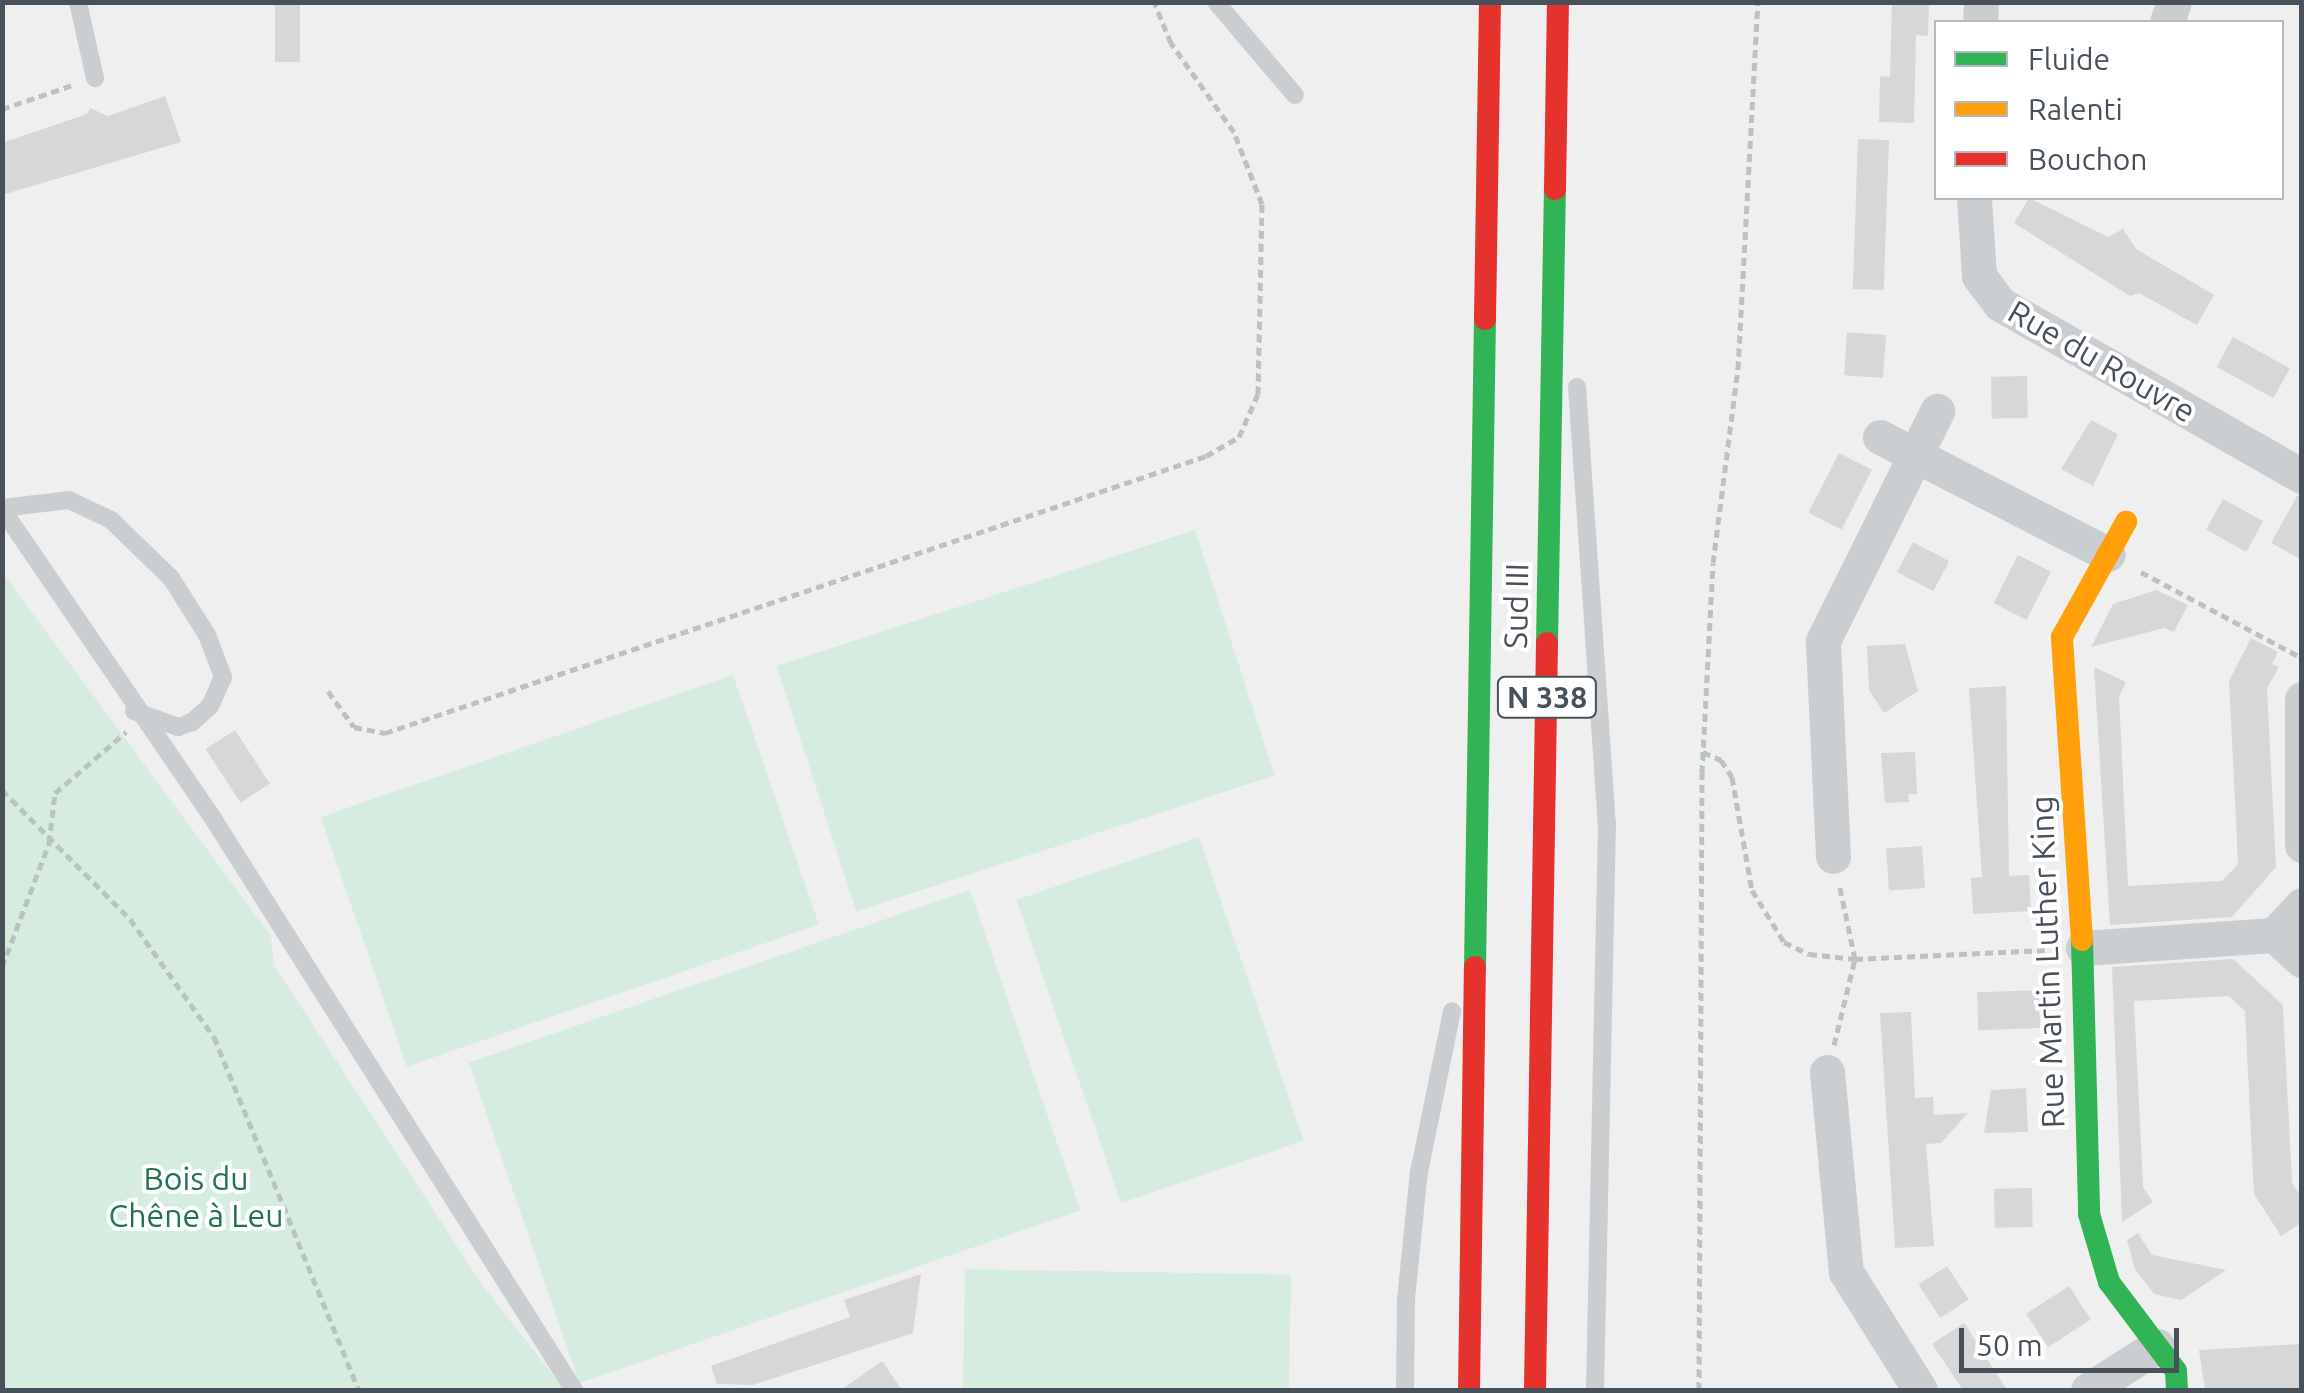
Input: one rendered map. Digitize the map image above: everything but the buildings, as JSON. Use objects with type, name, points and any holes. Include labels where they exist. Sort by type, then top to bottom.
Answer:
[{"type":"main road","name":"Sud III","points":[[1469,1390],[1490,2]]},
{"type":"main road","name":"Sud III","points":[[1535,1390],[1558,2]]},
{"type":"main road","name":"Rue Martin Luther King","points":[[2126,522],[2062,637],[2083,948],[2095,1246],[2109,1282],[2176,1372],[2177,1390]]},
{"type":"street","name":"Rue du Rouvre","points":[[1974,200],[1978,276],[2000,304],[2302,476]]},
{"type":"street","points":[[1834,856],[1823,641],[1937,412]]},
{"type":"street","points":[[1880,437],[2108,554]]},
{"type":"street","points":[[2302,699],[2302,846]]},
{"type":"street","points":[[2083,948],[2274,935],[2302,906]]},
{"type":"street","points":[[2274,935],[2302,960]]},
{"type":"street","points":[[1827,1072],[1846,1272],[1920,1390]]},
{"type":"street","points":[[2088,1390],[2157,1346]]},
{"type":"lane","points":[[78,2],[95,78]]},
{"type":"lane","points":[[1216,2],[1295,95]]},
{"type":"lane","points":[[1556,118],[1573,336]]},
{"type":"lane","points":[[1576,375],[1606,823],[1595,1390]]},
{"type":"lane","points":[[137,716],[178,727],[192,722],[210,706],[224,677],[207,635],[171,578],[111,520],[69,500],[2,509],[137,716],[214,820],[574,1390]]},
{"type":"lane","points":[[1405,1390],[1406,1299],[1420,1172],[1476,888]]},
{"type":"path","points":[[328,691],[354,727],[386,733],[1206,456],[1239,437],[1258,394],[1262,204],[1234,132],[1171,42],[1154,2]]},
{"type":"path","points":[[1700,1390],[1703,752],[1713,563],[1738,369],[1758,2]]},
{"type":"path","points":[[2,109],[95,78]]},
{"type":"path","points":[[2108,554],[2302,658]]},
{"type":"path","points":[[2,967],[49,844],[55,793],[137,716]]},
{"type":"path","points":[[1703,752],[1722,760],[1732,777],[1760,910],[1784,942],[1808,954],[1855,960],[2083,948]]},
{"type":"path","points":[[2,790],[49,844],[130,919],[214,1037],[359,1390]]},
{"type":"path","points":[[1827,1072],[1855,960],[1834,856]]},
{"type":"green space","points":[[1195,530],[1275,775],[856,911],[777,666]]},
{"type":"green space","name":"Bois du Chêne à Leu","points":[[2,572],[271,936],[274,965],[483,1286],[565,1390],[3,1390]]},
{"type":"green space","points":[[733,675],[819,925],[407,1067],[321,817]]},
{"type":"green space","points":[[1199,837],[1304,1141],[1121,1203],[1017,900]]},
{"type":"green space","points":[[970,890],[1080,1211],[579,1383],[469,1063]]},
{"type":"green space","points":[[965,1269],[1291,1275],[1289,1390],[963,1390]]},
{"type":"traffic: fast","points":[[1547,643],[1555,189]]},
{"type":"traffic: fast","points":[[1475,967],[1485,319]]},
{"type":"traffic: fast","points":[[2082,940],[2089,1214],[2109,1282],[2176,1371],[2177,1390]]},
{"type":"traffic: slow","points":[[2082,940],[2062,637],[2126,522]]},
{"type":"traffic: jam","points":[[1485,319],[1490,2]]},
{"type":"traffic: jam","points":[[1555,189],[1558,2]]},
{"type":"traffic: jam","points":[[1535,1390],[1547,643]]},
{"type":"traffic: jam","points":[[1469,1390],[1475,967]]}]
